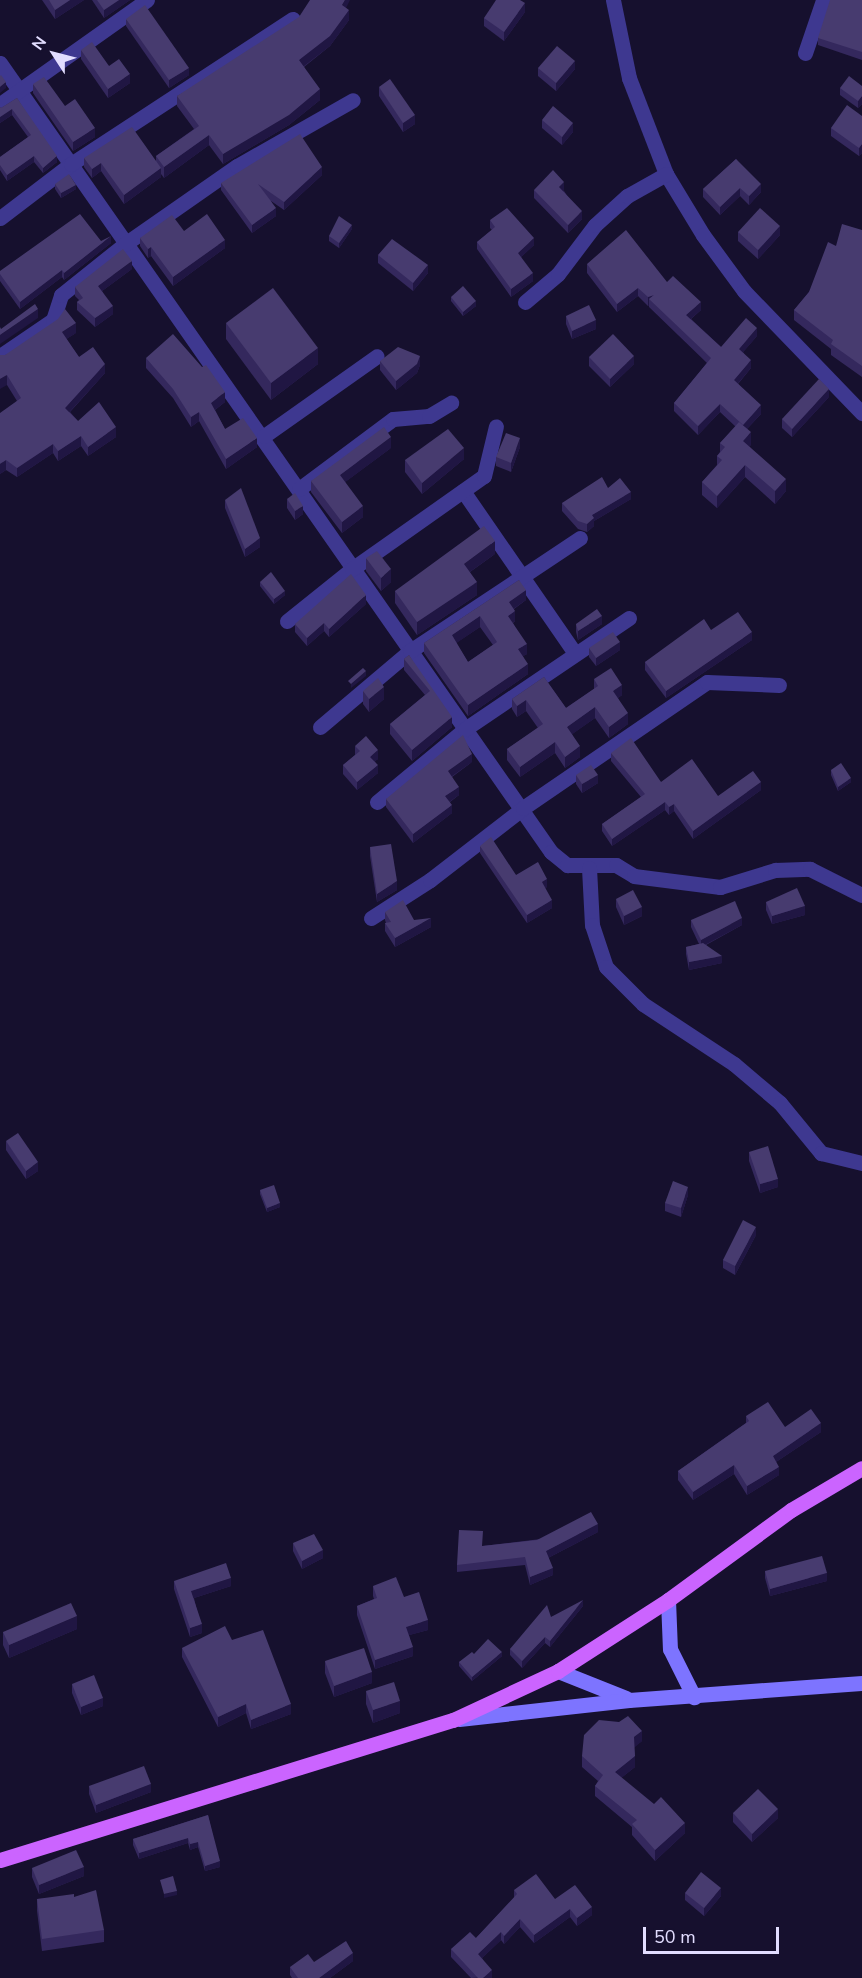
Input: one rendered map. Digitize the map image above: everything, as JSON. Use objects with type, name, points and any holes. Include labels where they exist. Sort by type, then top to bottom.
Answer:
[{"type":"main road","points":[[0,1860],[453,1720],[558,1671],[668,1600],[790,1510],[862,1468]]},
{"type":"main road","points":[[668,1600],[670,1649],[694,1697]]},
{"type":"main road","points":[[558,1671],[629,1700]]},
{"type":"main road","points":[[453,1720],[629,1700],[862,1683]]},
{"type":"street","points":[[0,104],[147,0]]},
{"type":"street","points":[[613,0],[629,78],[666,174],[703,235],[744,291],[862,413]]},
{"type":"street","points":[[805,53],[823,0]]},
{"type":"street","points":[[0,218],[71,164],[293,19]]},
{"type":"street","points":[[0,63],[125,244],[264,436],[352,568],[523,808],[551,852],[567,865],[589,868],[616,866],[634,876],[720,886],[775,870],[810,868],[862,895]]},
{"type":"street","points":[[0,356],[53,320],[61,295],[125,244],[237,166],[353,100]]},
{"type":"street","points":[[525,302],[558,274],[595,225],[627,196],[666,174]]},
{"type":"street","points":[[264,436],[377,357]]},
{"type":"street","points":[[299,489],[393,419],[429,416],[451,403]]},
{"type":"street","points":[[287,621],[352,568],[484,476],[496,426]]},
{"type":"street","points":[[463,490],[574,652]]},
{"type":"street","points":[[320,727],[410,651],[580,538]]},
{"type":"street","points":[[376,802],[465,729],[574,652],[628,618]]},
{"type":"street","points":[[371,918],[430,880],[523,808],[707,682],[779,685]]},
{"type":"street","points":[[589,868],[592,925],[606,967],[643,1004],[734,1064],[780,1103],[821,1154],[862,1163]]},
{"type":"building","points":[[49,0],[70,0],[55,10]]},
{"type":"building","points":[[97,0],[119,0],[104,10]]},
{"type":"building","points":[[310,0],[345,0],[342,5],[349,10],[330,36],[299,60],[320,89],[289,115],[223,154],[209,135],[164,167],[156,156],[199,126],[177,96],[299,17]]},
{"type":"building","points":[[496,0],[520,0],[525,3],[504,32],[484,18]]},
{"type":"building","points":[[830,0],[862,0],[862,52],[818,38]]},
{"type":"building","points":[[145,5],[189,68],[169,80],[126,19]]},
{"type":"building","points":[[92,42],[109,66],[119,59],[130,74],[108,89],[81,50]]},
{"type":"building","points":[[557,46],[575,61],[556,83],[538,68]]},
{"type":"building","points":[[0,76],[6,82],[0,87]]},
{"type":"building","points":[[849,76],[862,86],[862,96],[858,101],[840,88]]},
{"type":"building","points":[[44,77],[65,106],[75,99],[95,128],[73,142],[33,84]]},
{"type":"building","points":[[390,79],[415,115],[403,123],[379,87]]},
{"type":"building","points":[[17,98],[57,156],[43,168],[34,156],[7,175],[0,165],[0,157],[31,135],[12,109],[0,117],[0,107]]},
{"type":"building","points":[[847,105],[862,116],[862,144],[859,148],[831,128]]},
{"type":"building","points":[[553,106],[573,123],[562,137],[542,120]]},
{"type":"building","points":[[132,127],[161,168],[124,195],[101,163],[92,169],[84,158]]},
{"type":"building","points":[[300,134],[322,167],[284,202],[258,184],[276,208],[252,225],[221,183]]},
{"type":"building","points":[[736,159],[761,184],[749,196],[740,188],[720,207],[703,189]]},
{"type":"building","points":[[553,170],[564,182],[559,187],[582,211],[568,225],[534,190]]},
{"type":"building","points":[[69,174],[76,185],[61,193],[55,184]]},
{"type":"building","points":[[507,208],[534,238],[518,253],[533,273],[511,289],[477,242],[495,227],[490,220]]},
{"type":"building","points":[[760,208],[780,226],[758,250],[738,232]]},
{"type":"building","points":[[80,214],[101,241],[111,236],[64,273],[62,270],[20,302],[0,271]]},
{"type":"building","points":[[207,214],[225,240],[173,277],[151,247],[148,249],[140,238],[172,215],[184,231]]},
{"type":"building","points":[[339,216],[352,225],[339,243],[329,236]]},
{"type":"building","points":[[842,224],[862,230],[862,366],[831,344],[833,340],[794,310],[809,292],[828,242],[836,246]]},
{"type":"building","points":[[626,230],[667,282],[673,276],[701,302],[686,315],[721,347],[746,318],[757,328],[739,349],[751,360],[734,380],[761,405],[743,425],[720,404],[698,426],[674,403],[711,358],[649,299],[654,295],[648,297],[638,288],[617,304],[587,264]]},
{"type":"building","points":[[392,239],[428,265],[413,283],[378,255]]},
{"type":"building","points":[[123,249],[132,261],[98,286],[113,306],[95,318],[77,302],[83,298],[75,287]]},
{"type":"building","points":[[463,286],[476,301],[463,312],[451,297]]},
{"type":"building","points":[[273,288],[318,348],[271,383],[226,323]]},
{"type":"building","points":[[35,304],[38,309],[0,335],[0,327],[1,329]]},
{"type":"building","points":[[589,305],[596,320],[572,331],[566,316]]},
{"type":"building","points":[[65,309],[76,323],[62,332],[79,357],[93,347],[105,364],[65,408],[78,421],[99,402],[116,427],[88,447],[81,436],[58,451],[53,444],[17,468],[6,460],[0,464],[0,413],[21,398],[7,375],[0,379],[0,355],[5,355],[58,319]]},
{"type":"building","points":[[173,334],[202,367],[206,365],[225,392],[211,403],[225,429],[243,418],[257,438],[226,459],[199,412],[191,417],[173,389],[146,358]]},
{"type":"building","points":[[613,334],[634,356],[610,379],[589,357]]},
{"type":"building","points":[[398,347],[420,356],[417,364],[396,381],[380,361]]},
{"type":"building","points":[[819,379],[829,389],[792,429],[782,419]]},
{"type":"building","points":[[739,422],[751,432],[743,441],[786,479],[775,491],[745,465],[717,496],[702,482],[722,460],[717,456],[725,447],[720,443]]},
{"type":"building","points":[[384,427],[391,437],[340,475],[363,506],[342,522],[311,481]]},
{"type":"building","points":[[448,429],[464,448],[422,483],[405,460]]},
{"type":"building","points":[[506,433],[520,438],[511,463],[496,457]]},
{"type":"building","points":[[602,477],[608,488],[620,478],[631,492],[592,515],[594,518],[587,524],[578,521],[562,503]]},
{"type":"building","points":[[241,488],[260,538],[245,549],[225,500]]},
{"type":"building","points":[[295,493],[303,506],[295,511],[287,499]]},
{"type":"building","points":[[484,526],[495,541],[464,564],[477,582],[417,622],[395,591]]},
{"type":"building","points":[[377,551],[391,569],[381,578],[366,558]]},
{"type":"building","points":[[271,572],[285,591],[274,599],[260,582]]},
{"type":"building","points":[[351,574],[366,595],[329,629],[324,623],[307,638],[295,624]]},
{"type":"building","points":[[519,580],[526,590],[509,602],[515,611],[508,616],[527,644],[518,649],[528,664],[468,705],[424,643]],"holes":[[[480,616],[497,642],[468,662],[452,635]]]},
{"type":"building","points":[[597,609],[602,616],[578,631],[576,624]]},
{"type":"building","points":[[738,612],[752,632],[666,691],[645,662],[704,619],[711,630]]},
{"type":"building","points":[[613,632],[620,642],[596,658],[589,648]]},
{"type":"building","points":[[409,655],[452,717],[412,750],[390,724],[430,691],[404,659]]},
{"type":"building","points":[[363,668],[366,671],[351,684],[348,681]]},
{"type":"building","points":[[611,668],[622,685],[613,691],[628,713],[609,727],[595,707],[567,727],[580,746],[565,757],[555,742],[520,767],[507,749],[543,724],[526,700],[517,706],[512,699],[544,677],[566,708],[598,686],[594,679]]},
{"type":"building","points":[[378,678],[384,687],[369,699],[363,691]]},
{"type":"building","points":[[463,735],[472,754],[448,771],[459,787],[445,796],[452,805],[413,834],[386,799]]},
{"type":"building","points":[[366,736],[378,750],[370,757],[378,765],[357,782],[343,765],[360,751],[355,746]]},
{"type":"building","points":[[631,738],[661,782],[692,759],[718,796],[753,771],[761,782],[693,831],[674,804],[669,807],[665,802],[612,839],[602,824],[645,794],[611,753]]},
{"type":"building","points":[[841,763],[851,778],[838,787],[831,770]]},
{"type":"building","points":[[591,765],[598,775],[582,784],[576,775]]},
{"type":"building","points":[[491,837],[516,875],[538,862],[547,879],[542,882],[552,900],[527,915],[480,846]]},
{"type":"building","points":[[391,844],[397,881],[377,894],[370,847]]},
{"type":"building","points":[[797,888],[805,906],[772,916],[766,902]]},
{"type":"building","points":[[633,890],[642,907],[624,916],[616,899]]},
{"type":"building","points":[[403,900],[414,920],[431,918],[395,938],[385,923],[391,922],[385,912]]},
{"type":"building","points":[[735,901],[742,918],[701,940],[691,920]]},
{"type":"building","points":[[703,943],[722,956],[689,962],[686,947]]},
{"type":"building","points":[[18,1133],[38,1162],[26,1171],[6,1141]]},
{"type":"building","points":[[768,1146],[778,1179],[760,1184],[749,1152]]},
{"type":"building","points":[[673,1181],[688,1187],[681,1208],[665,1203]]},
{"type":"building","points":[[274,1185],[280,1203],[267,1208],[260,1190]]},
{"type":"building","points":[[743,1220],[756,1227],[735,1266],[723,1260]]},
{"type":"building","points":[[768,1402],[785,1427],[811,1409],[821,1423],[773,1456],[779,1467],[747,1486],[734,1465],[693,1492],[678,1471],[749,1421],[746,1416]]},
{"type":"building","points":[[591,1512],[598,1524],[546,1551],[553,1568],[530,1577],[525,1557],[457,1565],[459,1530],[483,1531],[482,1546],[537,1540]]},
{"type":"building","points":[[314,1534],[323,1550],[302,1561],[293,1543]]},
{"type":"building","points":[[822,1556],[827,1573],[770,1589],[765,1571]]},
{"type":"building","points":[[226,1563],[231,1578],[191,1591],[202,1624],[190,1628],[174,1581]]},
{"type":"building","points":[[396,1577],[404,1597],[419,1592],[428,1620],[406,1627],[413,1647],[375,1660],[357,1606],[377,1598],[373,1586]]},
{"type":"building","points":[[583,1600],[550,1641],[545,1637],[522,1661],[510,1649],[547,1605],[551,1617]]},
{"type":"building","points":[[71,1603],[77,1616],[9,1645],[3,1632]]},
{"type":"building","points":[[225,1626],[232,1640],[263,1630],[291,1704],[251,1720],[246,1704],[218,1717],[182,1648]]},
{"type":"building","points":[[488,1639],[502,1652],[472,1677],[459,1662],[472,1652],[474,1654]]},
{"type":"building","points":[[364,1648],[372,1672],[334,1686],[325,1661]]},
{"type":"building","points":[[94,1675],[103,1698],[81,1707],[72,1684]]},
{"type":"building","points":[[394,1682],[400,1701],[373,1710],[366,1691]]},
{"type":"building","points":[[628,1716],[642,1731],[634,1737],[635,1756],[615,1772],[654,1804],[661,1797],[685,1823],[655,1850],[632,1824],[637,1820],[595,1786],[603,1775],[582,1756],[584,1735],[599,1720],[619,1722]]},
{"type":"building","points":[[144,1766],[151,1784],[96,1805],[89,1786]]},
{"type":"building","points":[[758,1789],[778,1809],[752,1834],[733,1813]]},
{"type":"building","points":[[208,1815],[220,1861],[205,1866],[198,1842],[190,1844],[188,1838],[139,1853],[133,1839]]},
{"type":"building","points":[[76,1850],[84,1867],[39,1885],[32,1868]]},
{"type":"building","points":[[701,1872],[721,1888],[704,1908],[685,1893]]},
{"type":"building","points":[[536,1874],[555,1899],[575,1885],[592,1907],[577,1918],[570,1909],[534,1935],[520,1919],[504,1936],[501,1932],[478,1954],[492,1970],[483,1978],[478,1978],[451,1949],[470,1932],[476,1938],[517,1894],[514,1890]]},
{"type":"building","points":[[173,1876],[177,1891],[164,1894],[160,1880]]},
{"type":"building","points":[[96,1890],[104,1930],[42,1939],[37,1899],[74,1894],[74,1897]]},
{"type":"building","points":[[346,1941],[353,1953],[319,1978],[298,1978],[290,1967],[308,1954],[314,1962]]}]
